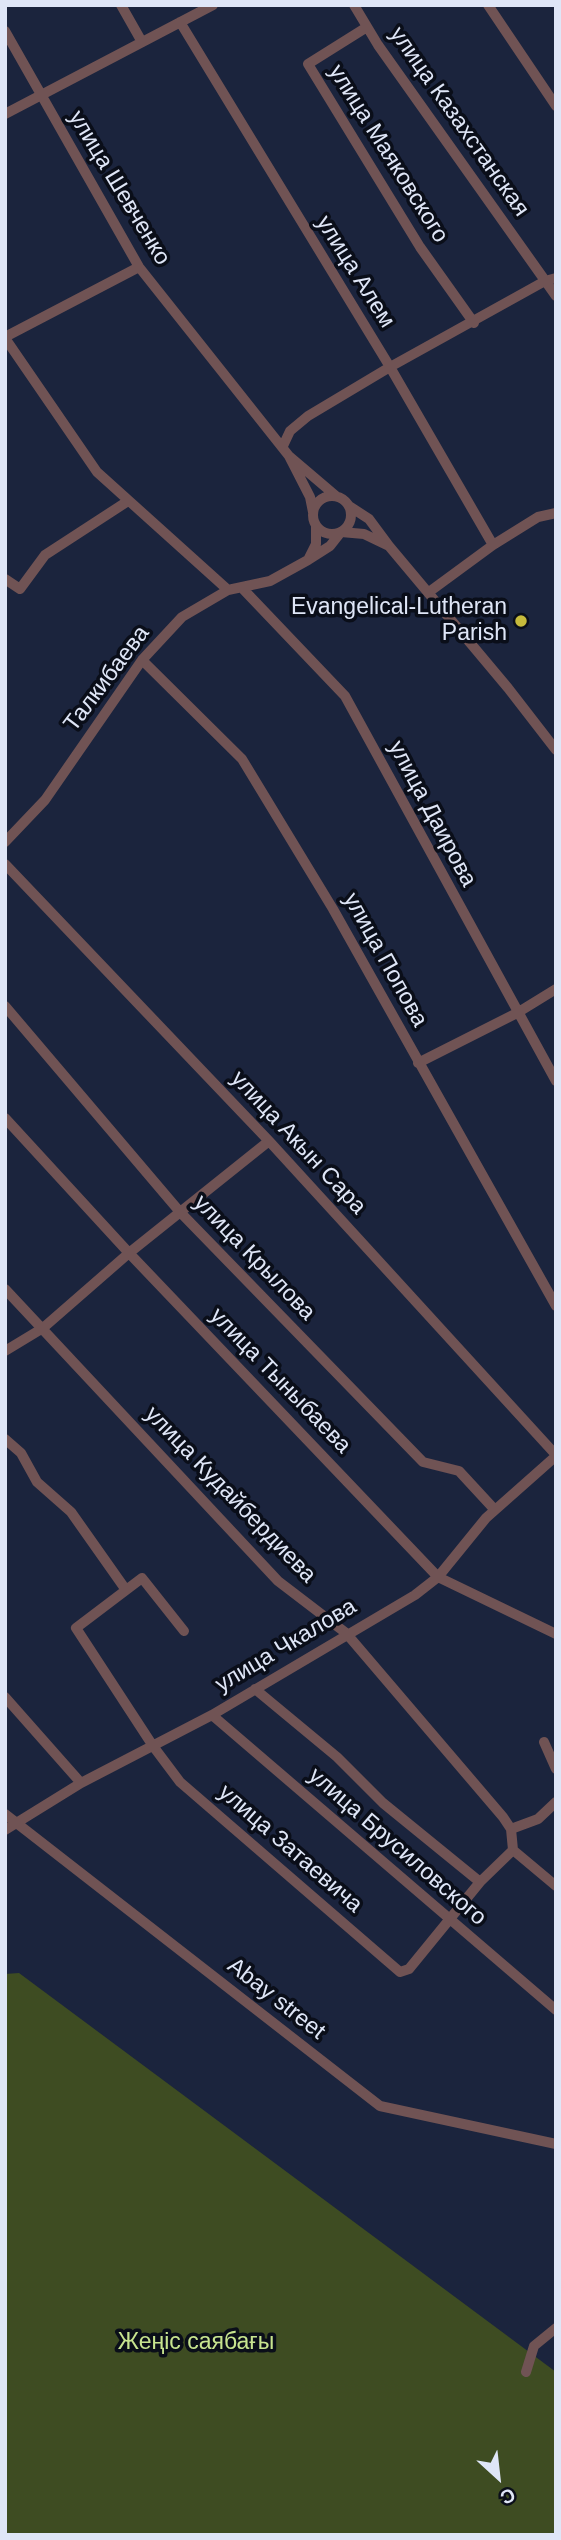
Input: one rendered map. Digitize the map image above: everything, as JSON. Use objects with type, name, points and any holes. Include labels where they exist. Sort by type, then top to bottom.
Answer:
[{"type":"street","points":[[121,5],[142,42]]},
{"type":"street","points":[[5,114],[213,5]]},
{"type":"street","name":"улица Казахстанская","points":[[354,5],[367,27],[550,279],[556,296]]},
{"type":"street","points":[[488,5],[556,106]]},
{"type":"street","name":"улица Алем","points":[[180,22],[390,367],[493,545]]},
{"type":"street","name":"улица Маяковского","points":[[367,27],[308,64],[420,247],[474,323]]},
{"type":"street","name":"улица Шевченко","points":[[5,31],[139,267],[286,451]]},
{"type":"street","points":[[139,267],[7,332],[70,438],[97,472],[228,590]]},
{"type":"street","points":[[308,560],[316,544],[316,526],[310,497],[286,451],[290,430],[308,416],[390,367],[550,279]]},
{"type":"street","points":[[286,451],[336,496],[369,519],[556,750]]},
{"type":"street","points":[[313,512],[324,498],[336,496]]},
{"type":"street","points":[[5,579],[19,589],[45,555],[128,501]]},
{"type":"street","points":[[341,532],[351,517],[349,506]]},
{"type":"street","points":[[429,592],[493,545],[538,517],[556,513]]},
{"type":"street","points":[[316,526],[330,534],[365,534],[390,546]]},
{"type":"street","name":"Талкибаева","points":[[5,842],[45,800],[142,660],[182,617],[228,590],[243,589],[270,580],[308,560],[330,546],[341,532]]},
{"type":"street","name":"улица Даирова","points":[[243,589],[345,696],[556,1081]]},
{"type":"street","name":"улица Попова","points":[[142,660],[242,759],[334,909],[556,1306]]},
{"type":"street","name":"улица Акын Сара","points":[[5,864],[268,1141],[556,1455]]},
{"type":"street","points":[[418,1063],[517,1013],[556,989]]},
{"type":"street","name":"улица Крылова","points":[[5,1006],[180,1212],[423,1462],[459,1471],[495,1510]]},
{"type":"street","name":"улица Тыныбаева","points":[[5,1118],[129,1253],[438,1577],[556,1634]]},
{"type":"street","points":[[5,1351],[43,1328],[129,1253],[268,1141]]},
{"type":"street","name":"улица Кудайбердиева","points":[[5,1289],[278,1581],[346,1633],[511,1829]]},
{"type":"street","points":[[5,1439],[21,1453],[37,1482],[71,1512],[125,1590]]},
{"type":"street","name":"улица Чкалова","points":[[5,1830],[81,1783],[212,1715],[346,1633],[415,1595],[438,1577],[495,1510],[556,1455]]},
{"type":"street","points":[[153,1746],[76,1628],[142,1578],[184,1632]]},
{"type":"street","points":[[255,1689],[337,1757],[383,1803],[480,1882]]},
{"type":"street","points":[[5,1697],[81,1783]]},
{"type":"street","name":"улица Брусиловского","points":[[212,1715],[556,2010]]},
{"type":"street","points":[[544,1742],[556,1769]]},
{"type":"street","name":"улица Затаевича","points":[[153,1746],[180,1782],[400,1972],[409,1969],[448,1920]]},
{"type":"street","points":[[556,1802],[537,1819],[511,1829],[513,1850],[556,1886]]},
{"type":"street","name":"Abay street","points":[[5,1814],[380,2106],[556,2144]]},
{"type":"street","points":[[448,1920],[480,1882],[513,1850]]},
{"type":"street","points":[[526,2372],[534,2346],[556,2328]]},
{"type":"green space","name":"Жеңіс саябағы","points":[[19,1973],[556,2372],[556,2535],[5,2535],[5,1974]]},
{"type":"place","name":"Evangelical-Lutheran Parish","points":[[521,621]]}]
